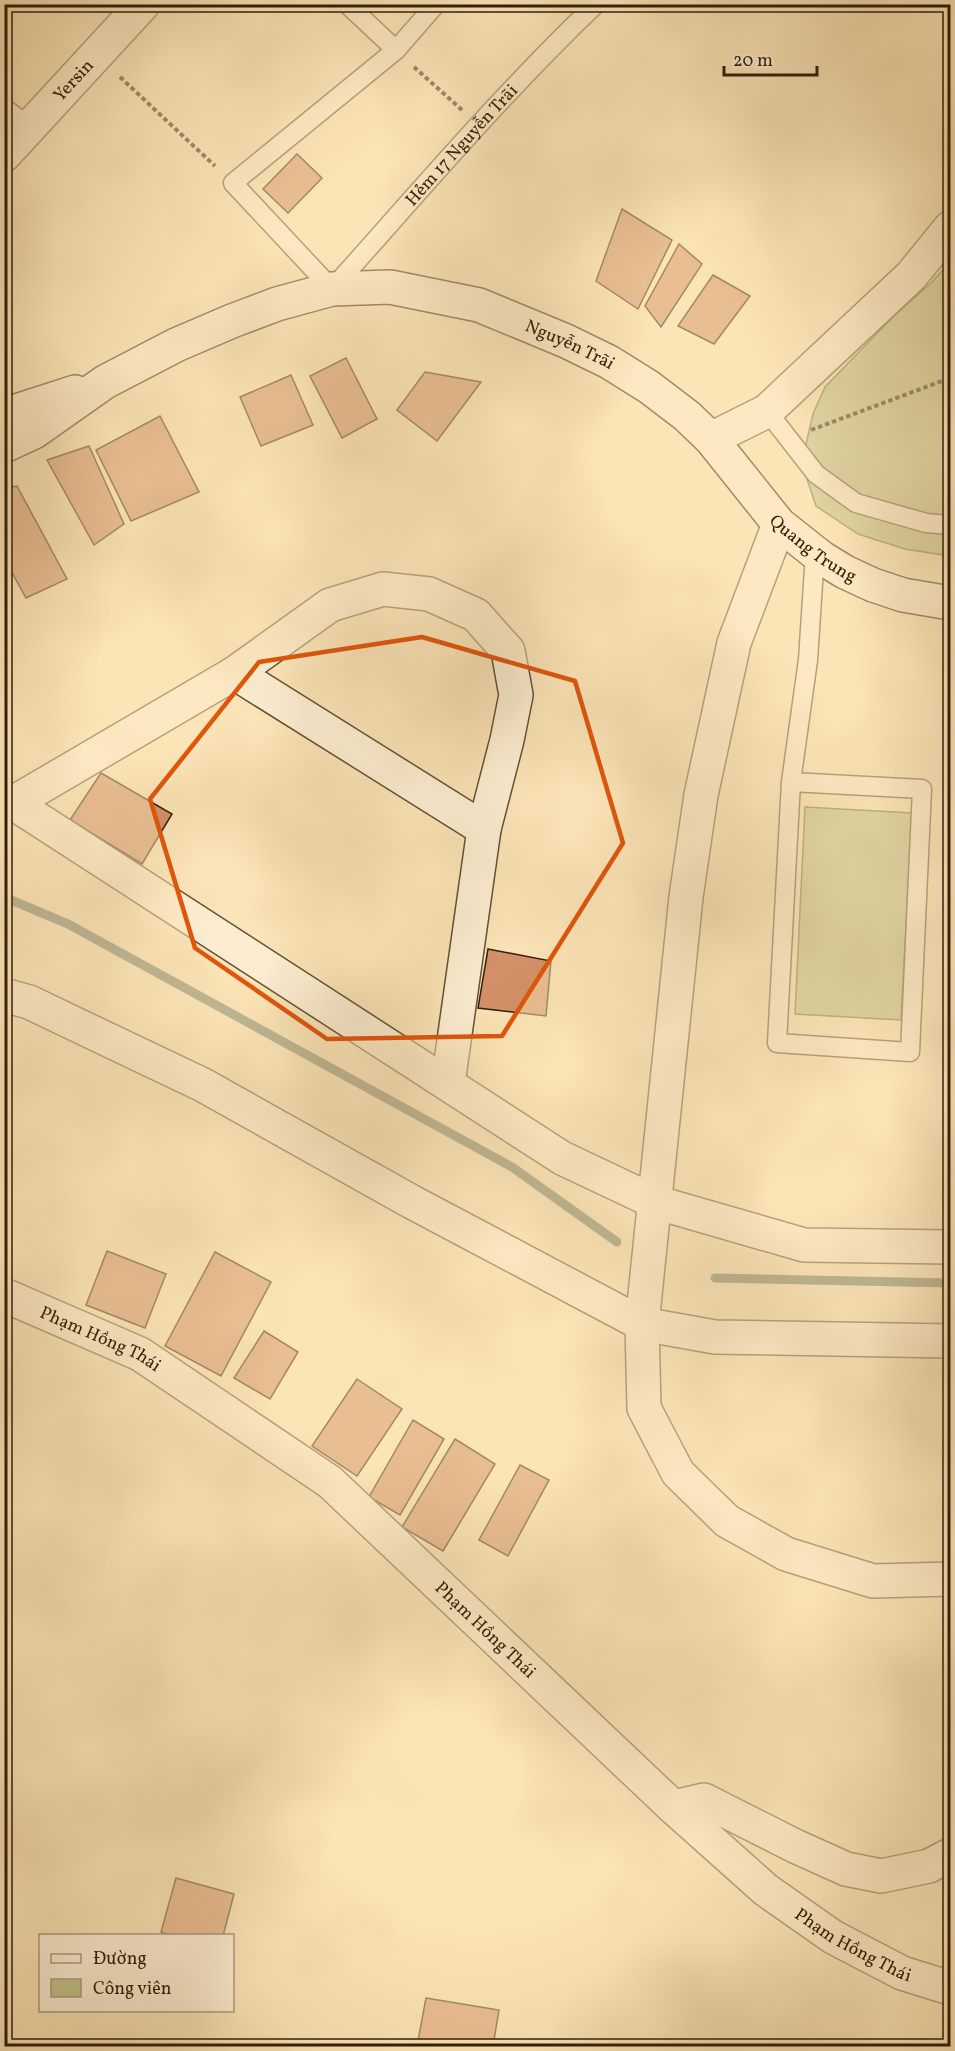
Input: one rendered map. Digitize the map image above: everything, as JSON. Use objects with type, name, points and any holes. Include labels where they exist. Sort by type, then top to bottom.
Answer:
[{"type":"street","name":"Yersin","points":[[4,155],[17,117],[96,55],[143,4]]},
{"type":"street","points":[[711,439],[767,411],[911,276],[951,228]]},
{"type":"street","name":"Nguyễn Trãi","points":[[4,446],[34,432],[105,382],[176,345],[232,321],[277,304],[332,289],[390,287],[479,305],[566,341],[609,362],[669,401],[711,439]]},
{"type":"street","name":"Nguyễn Trãi","points":[[4,415],[105,382]]},
{"type":"street","name":"Quang Trung","points":[[711,439],[779,524],[815,553],[845,572],[873,585],[903,595],[951,603]]},
{"type":"street","points":[[779,524],[734,643],[701,795],[686,897],[642,1324],[644,1408],[678,1473],[727,1521],[786,1554],[873,1581],[951,1579]]},
{"type":"street","points":[[448,1083],[484,829],[516,695],[507,651],[476,615],[429,594],[383,589],[330,605],[235,673],[9,805],[448,1083],[562,1158],[655,1202],[804,1245],[951,1247]]},
{"type":"street","points":[[235,673],[484,829]]},
{"type":"street","points":[[4,995],[29,1002],[203,1085],[412,1202],[642,1324],[715,1336],[951,1341]]},
{"type":"street","name":"Phạm Hồng Thái","points":[[4,1295],[140,1354],[330,1482],[674,1807],[766,1890],[833,1937],[902,1973],[951,1988]]},
{"type":"street","points":[[674,1807],[704,1800],[846,1869],[881,1876],[929,1866],[951,1855]]},
{"type":"lane","points":[[347,4],[396,50]]},
{"type":"lane","points":[[332,289],[233,183],[396,50],[436,4]]},
{"type":"lane","name":"Hẻm 17 Nguyễn Trãi","points":[[332,289],[478,125],[553,45],[596,4]]},
{"type":"lane","points":[[767,411],[816,474],[856,503],[926,523],[951,525]]},
{"type":"lane","points":[[791,782],[922,789],[910,1052],[777,1042],[791,782],[808,660],[815,553]]},
{"type":"path","points":[[396,50],[478,125]]},
{"type":"path","points":[[96,55],[233,183]]},
{"type":"path","points":[[788,438],[951,378]]},
{"type":"highlighted area","points":[[422,637],[575,681],[623,843],[502,1036],[327,1039],[195,948],[150,799],[259,662]]},
{"type":"green space","points":[[950,262],[950,556],[905,549],[858,534],[816,506],[805,473],[806,444],[813,414],[825,387]]},
{"type":"green space","points":[[805,807],[912,813],[901,1020],[795,1014]]},
{"type":"building","points":[[297,154],[322,178],[288,213],[263,189]]},
{"type":"building","points":[[622,209],[672,240],[638,309],[596,281]]},
{"type":"building","points":[[679,244],[702,264],[661,327],[645,306]]},
{"type":"building","points":[[713,275],[750,296],[714,344],[678,326]]},
{"type":"building","points":[[346,358],[377,419],[342,438],[310,376]]},
{"type":"building","points":[[425,372],[481,382],[437,441],[397,410]]},
{"type":"building","points":[[291,375],[313,425],[261,446],[240,397]]},
{"type":"building","points":[[160,416],[199,492],[131,521],[96,450]]},
{"type":"building","points":[[89,446],[124,524],[94,545],[47,460]]},
{"type":"building","points":[[17,486],[67,579],[26,598],[4,558],[4,488]]},
{"type":"building","points":[[101,773],[172,814],[142,864],[70,820]]},
{"type":"building","points":[[488,949],[551,961],[546,1016],[478,1008]]},
{"type":"building","points":[[107,1251],[166,1274],[145,1328],[86,1305]]},
{"type":"building","points":[[215,1252],[271,1282],[221,1376],[165,1346]]},
{"type":"building","points":[[264,1331],[298,1352],[270,1399],[234,1378]]},
{"type":"building","points":[[357,1379],[402,1409],[357,1476],[312,1446]]},
{"type":"building","points":[[413,1420],[444,1439],[400,1515],[369,1497]]},
{"type":"building","points":[[455,1439],[495,1464],[443,1551],[402,1527]]},
{"type":"building","points":[[520,1465],[549,1480],[508,1556],[479,1540]]},
{"type":"building","points":[[176,1878],[234,1894],[224,1934],[161,1932]]},
{"type":"building","points":[[426,1998],[499,2010],[493,2046],[417,2046]]},
{"type":"waterway","points":[[4,897],[68,924],[512,1167],[617,1242]]},
{"type":"waterway","points":[[715,1278],[950,1283]]}]
